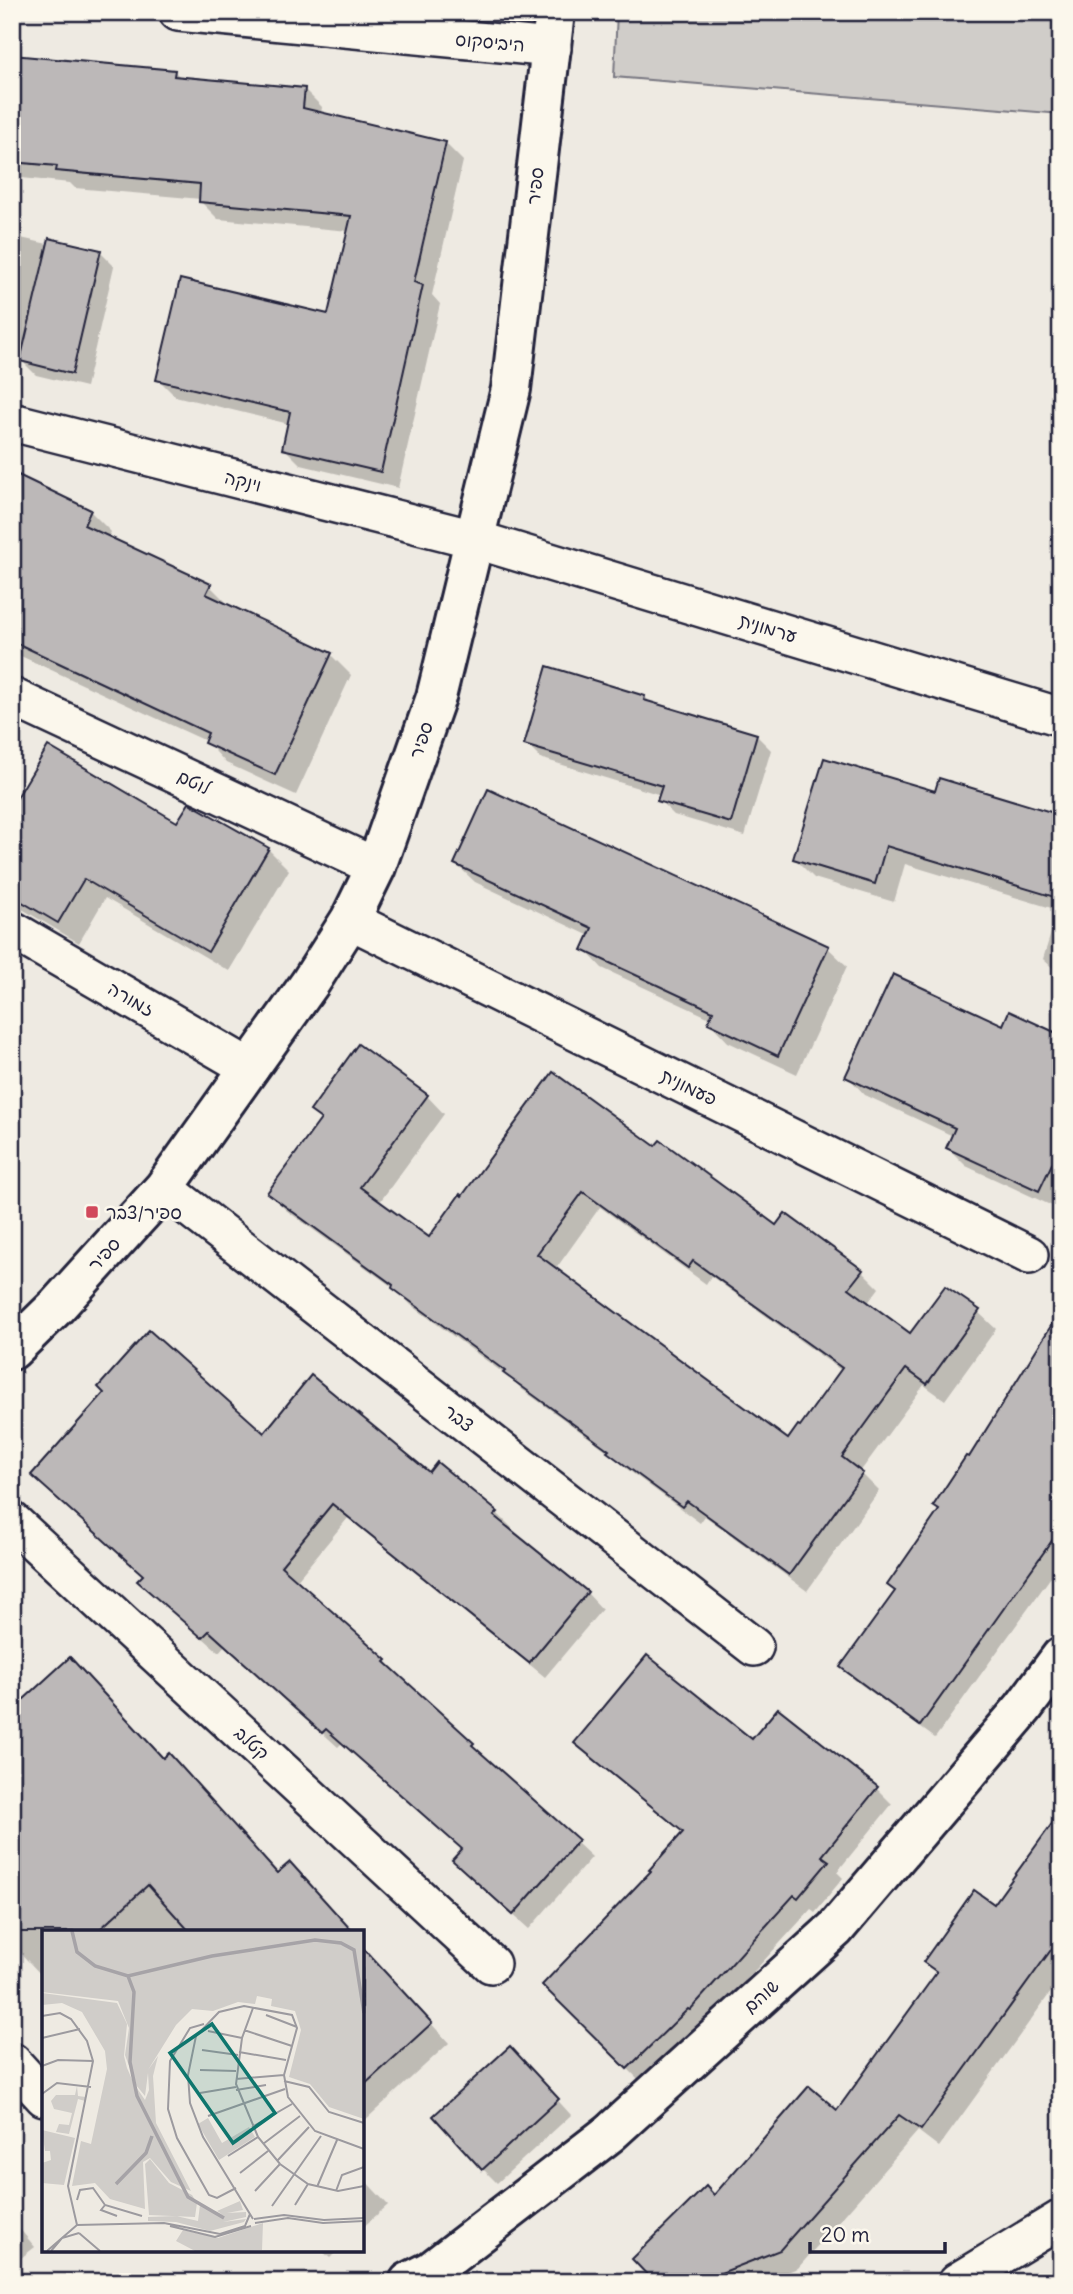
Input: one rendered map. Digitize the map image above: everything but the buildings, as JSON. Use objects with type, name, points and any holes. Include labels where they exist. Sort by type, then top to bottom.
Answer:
[{"type":"street","name":"היביסקוס","points":[[178,12],[553,30]]},
{"type":"street","name":"ספיר","points":[[12,1350],[57,1306],[164,1188],[310,983],[350,920],[376,867],[436,697],[511,389],[553,30]]},
{"type":"street","name":"וינקה","points":[[12,422],[474,539]]},
{"type":"street","name":"ערמונית","points":[[474,539],[1061,717]]},
{"type":"street","name":"לוטם","points":[[12,697],[376,867]]},
{"type":"street","name":"פעמונית","points":[[350,920],[1029,1255]]},
{"type":"street","name":"זמורה","points":[[12,930],[250,1068]]},
{"type":"street","name":"צבר","points":[[164,1188],[754,1647]]},
{"type":"street","name":"קטלב","points":[[12,1521],[491,1964]]},
{"type":"street","name":"שוהם","points":[[410,2282],[431,2271],[610,2133],[835,1929],[1023,1708],[1061,1657]]},
{"type":"street","points":[[12,2062],[42,2095]]},
{"type":"street","points":[[957,2282],[1061,2219]]},
{"type":"shaded area","points":[[617,12],[1061,12],[1061,114],[614,77]]},
{"type":"place","name":"ספיר/צבר","points":[[92,1212]]}]
